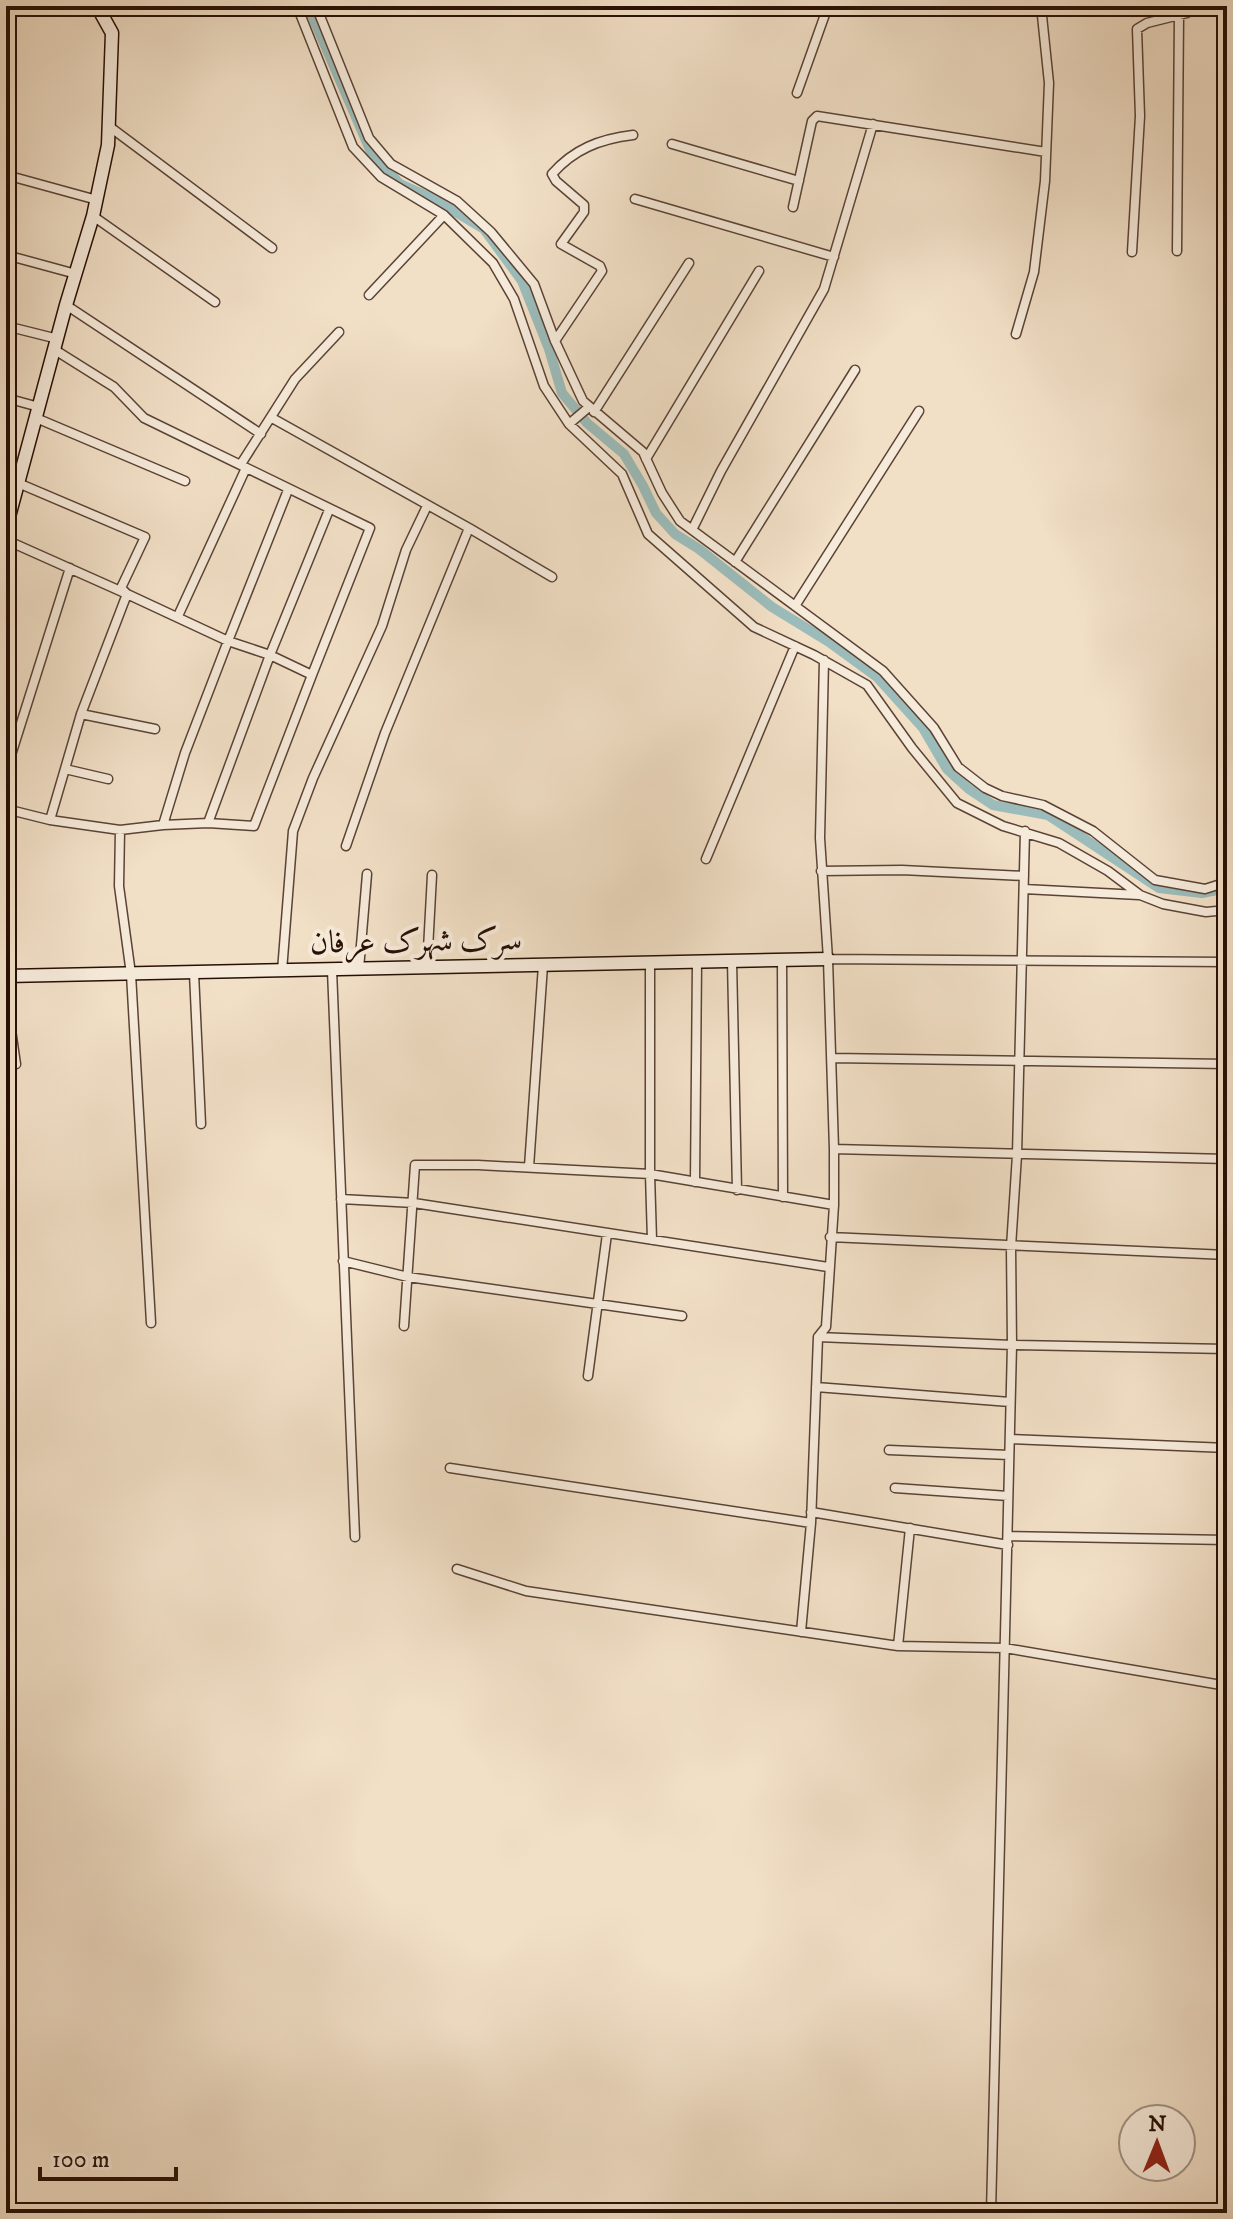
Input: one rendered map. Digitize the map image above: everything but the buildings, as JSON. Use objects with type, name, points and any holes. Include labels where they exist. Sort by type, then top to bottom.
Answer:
[{"type":"street","points":[[6,528],[13,489],[93,216],[110,127],[112,33],[98,6]]},
{"type":"street","points":[[6,8],[128,6]]},
{"type":"street","points":[[297,6],[353,147],[381,177],[444,215],[493,263],[514,299],[544,386],[569,424],[622,474],[648,534],[754,627],[824,660],[867,685],[912,748],[957,803],[1003,826],[1059,843],[1108,871],[1140,895],[1163,904],[1206,912],[1227,910]]},
{"type":"street","points":[[316,6],[369,138],[391,164],[457,201],[491,232],[534,284],[555,341],[583,401],[643,452],[662,493],[680,521],[882,670],[934,728],[958,767],[985,788],[1002,796],[1043,805],[1093,831],[1155,880],[1205,889],[1227,882]]},
{"type":"street","points":[[797,93],[828,6]]},
{"type":"street","points":[[1016,334],[1034,272],[1046,152],[1049,83],[1041,6]]},
{"type":"street","points":[[1132,252],[1140,116],[1137,32],[1142,25],[1190,11],[1192,6]]},
{"type":"street","points":[[1221,6],[1227,101]]},
{"type":"street","points":[[1177,251],[1179,15]]},
{"type":"street","points":[[793,207],[814,118],[825,116],[1046,152]]},
{"type":"street","points":[[692,530],[721,471],[824,289],[873,124]]},
{"type":"street","points":[[110,127],[272,248]]},
{"type":"street","points":[[555,341],[602,271],[600,266],[561,244],[584,212],[584,205],[552,174],[565,159],[587,145],[633,135]]},
{"type":"street","points":[[672,144],[799,181]]},
{"type":"street","points":[[6,175],[97,200]]},
{"type":"street","points":[[635,199],[834,257]]},
{"type":"street","points":[[369,295],[444,215]]},
{"type":"street","points":[[93,216],[215,302]]},
{"type":"street","points":[[6,255],[76,274]]},
{"type":"street","points":[[569,424],[591,410],[689,263]]},
{"type":"street","points":[[646,459],[759,271]]},
{"type":"street","points":[[66,305],[261,434]]},
{"type":"street","points":[[6,326],[56,345],[114,387],[144,418],[370,528],[254,826],[208,823],[120,830],[50,820],[6,809]]},
{"type":"street","points":[[178,616],[243,466],[261,434],[295,379],[339,332]]},
{"type":"street","points":[[735,562],[855,370]]},
{"type":"street","points":[[6,398],[185,481]]},
{"type":"street","points":[[795,606],[919,411]]},
{"type":"street","points":[[272,418],[552,577]]},
{"type":"street","points":[[13,489],[145,537],[121,588],[127,594]]},
{"type":"street","points":[[163,825],[185,753],[288,490]]},
{"type":"street","points":[[282,971],[293,831],[313,778],[382,626],[406,550],[427,506]]},
{"type":"street","points":[[208,823],[270,655],[329,510]]},
{"type":"street","points":[[346,846],[385,733],[469,528]]},
{"type":"street","points":[[6,540],[228,641],[270,655],[312,675]]},
{"type":"street","points":[[6,771],[70,568]]},
{"type":"street","points":[[50,820],[81,714],[127,594]]},
{"type":"street","points":[[706,859],[795,646]]},
{"type":"street","points":[[801,1632],[811,1523],[818,1337],[826,1327],[834,1205],[832,1058],[820,838],[824,660]]},
{"type":"street","points":[[867,685],[882,670]]},
{"type":"street","points":[[81,714],[155,729]]},
{"type":"street","points":[[65,769],[108,779]]},
{"type":"street","points":[[120,830],[119,886],[131,974],[151,1323]]},
{"type":"street","points":[[991,2213],[1008,1541],[1011,1247],[1017,1155],[1025,831]]},
{"type":"street","points":[[821,871],[902,870],[1024,876]]},
{"type":"street","points":[[359,969],[367,874]]},
{"type":"street","points":[[427,968],[432,875]]},
{"type":"street","points":[[1024,889],[1140,895]]},
{"type":"street","points":[[828,959],[1227,962]]},
{"type":"street","name":"سرک شهرک عرفان","points":[[6,976],[828,959]]},
{"type":"street","points":[[782,960],[783,1197]]},
{"type":"street","points":[[732,961],[737,1190]]},
{"type":"street","points":[[695,1182],[697,962]]},
{"type":"street","points":[[650,963],[652,1240]]},
{"type":"street","points":[[529,1167],[543,965]]},
{"type":"street","points":[[332,970],[355,1537]]},
{"type":"street","points":[[194,973],[201,1124]]},
{"type":"street","points":[[6,996],[16,1064]]},
{"type":"street","points":[[832,1058],[1227,1064]]},
{"type":"street","points":[[834,1149],[1227,1159]]},
{"type":"street","points":[[404,1326],[415,1165],[650,1174],[834,1205]]},
{"type":"street","points":[[341,1199],[414,1203],[828,1267]]},
{"type":"street","points":[[588,1376],[607,1234]]},
{"type":"street","points":[[830,1237],[1227,1255]]},
{"type":"street","points":[[343,1261],[408,1277],[682,1316]]},
{"type":"street","points":[[818,1337],[1227,1349]]},
{"type":"street","points":[[816,1387],[1010,1402]]},
{"type":"street","points":[[1010,1439],[1227,1448]]},
{"type":"street","points":[[889,1450],[1009,1455]]},
{"type":"street","points":[[450,1468],[811,1523]]},
{"type":"street","points":[[895,1488],[1008,1496]]},
{"type":"street","points":[[811,1512],[1008,1541],[1227,1540]]},
{"type":"street","points":[[898,1646],[910,1528]]},
{"type":"street","points":[[457,1569],[526,1591],[898,1646],[1005,1648],[1227,1686]]},
{"type":"waterway","points":[[308,6],[371,152],[400,184],[434,199],[484,229],[522,281],[549,349],[562,393],[587,423],[624,454],[656,513],[675,534],[699,549],[772,607],[829,642],[877,677],[923,728],[947,769],[993,805],[1048,815],[1159,888],[1202,893],[1227,888]]}]
